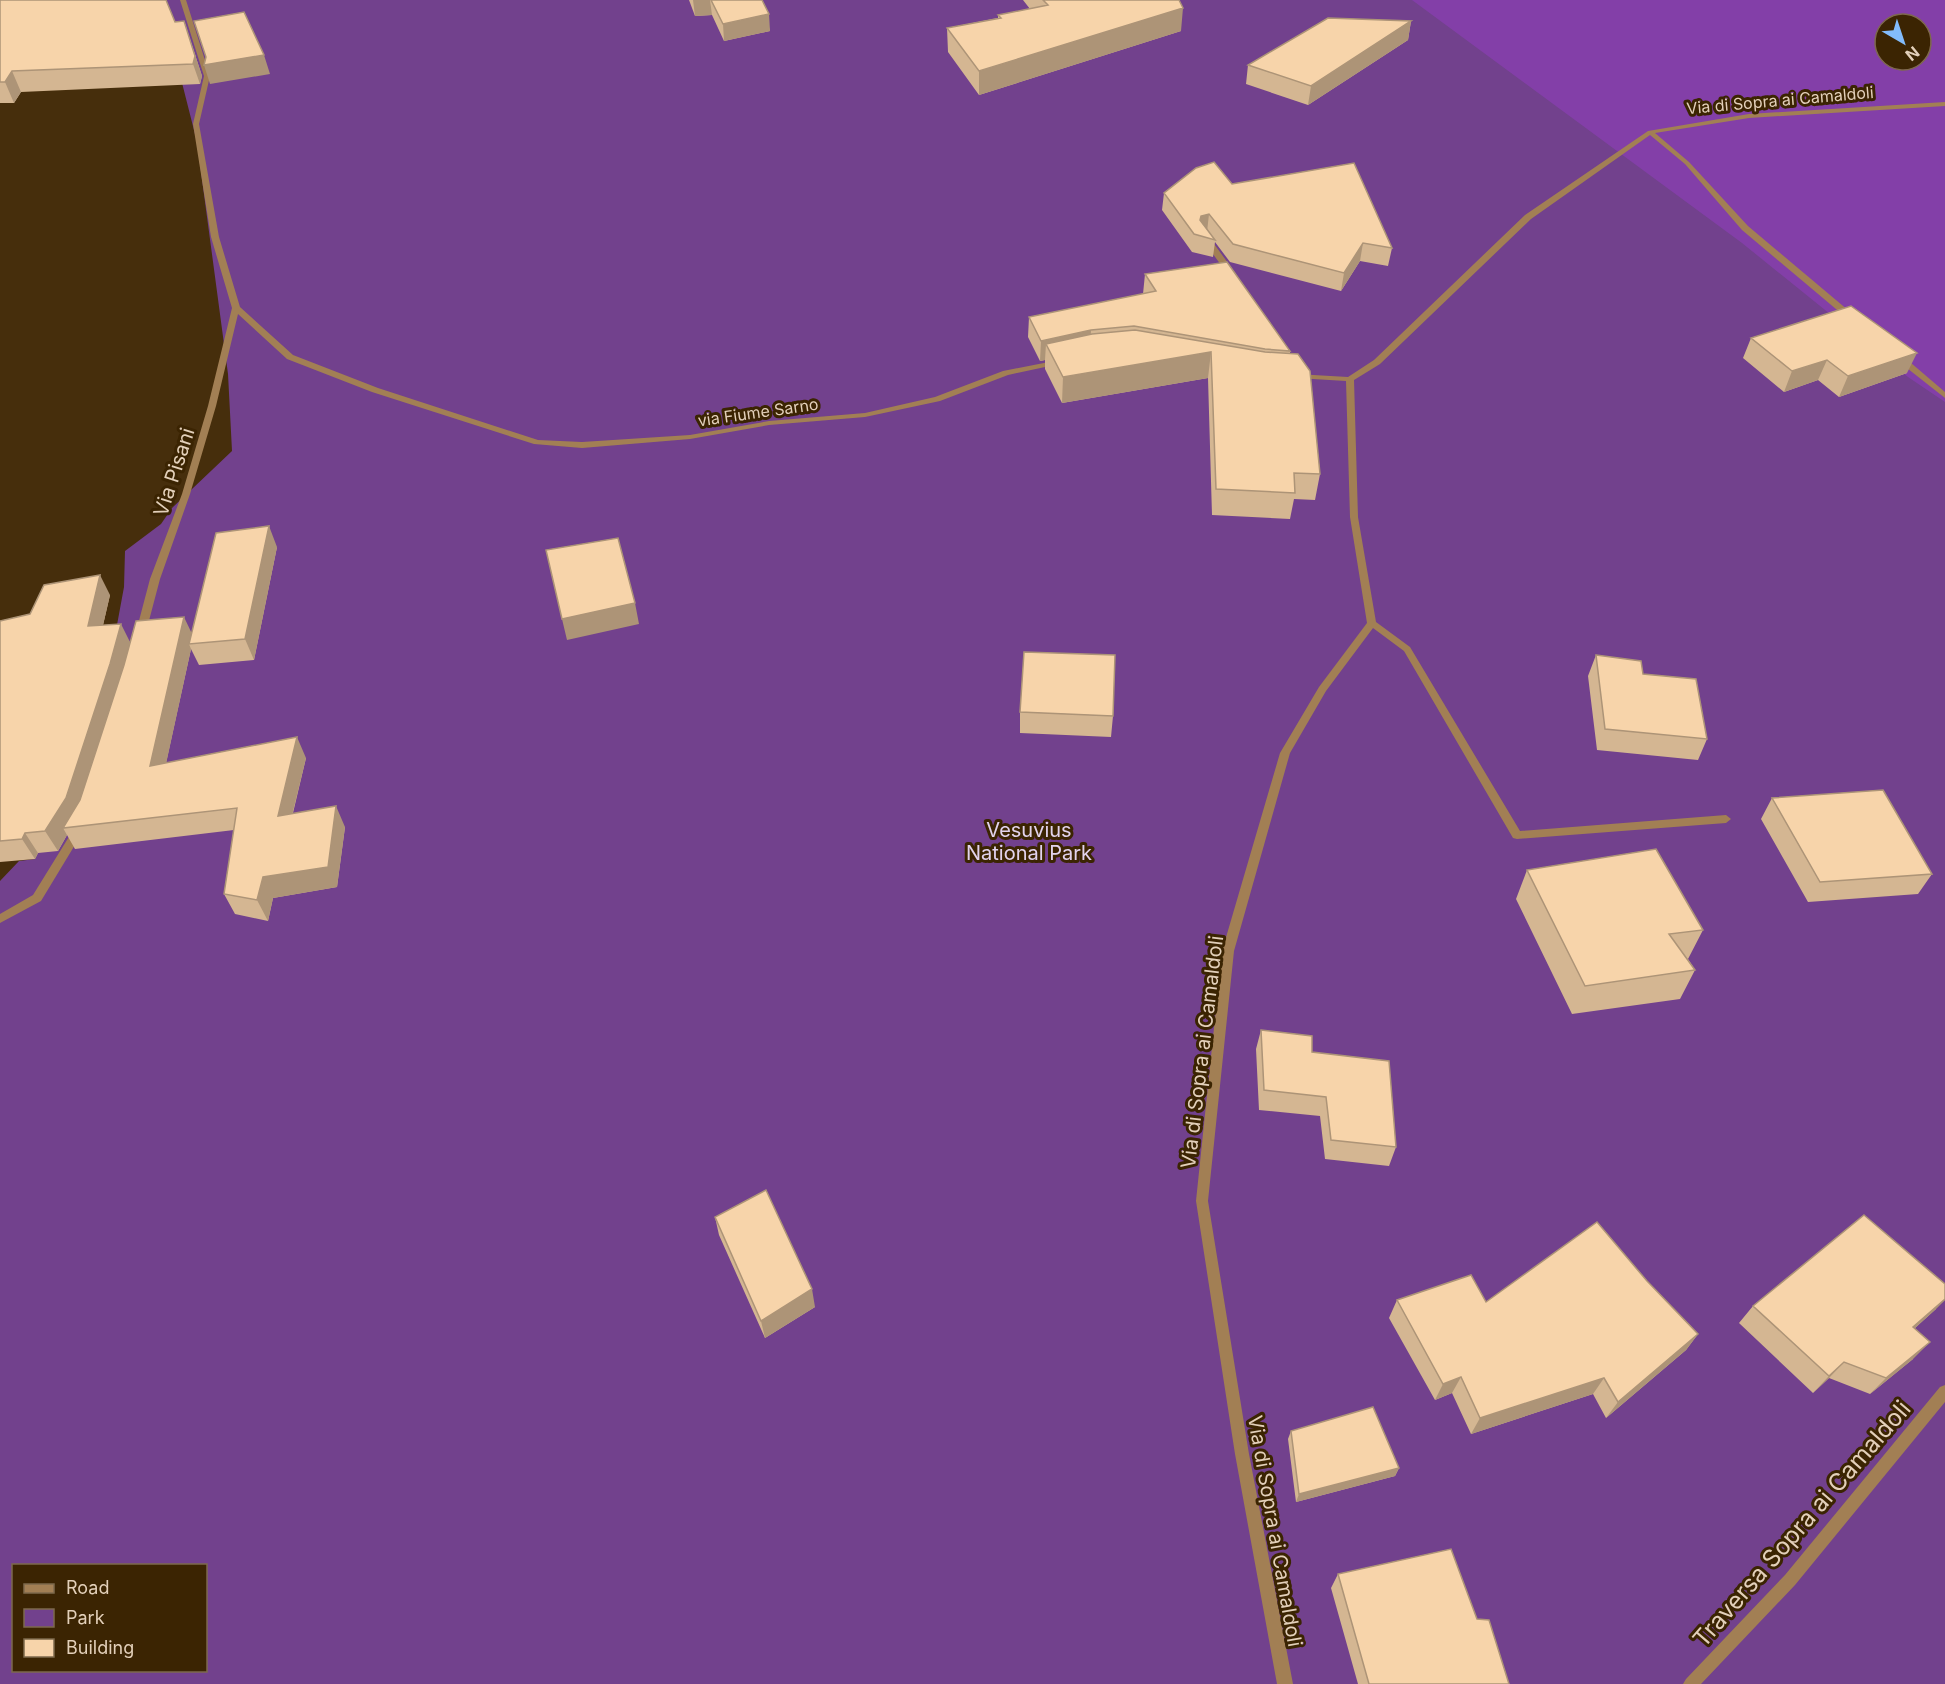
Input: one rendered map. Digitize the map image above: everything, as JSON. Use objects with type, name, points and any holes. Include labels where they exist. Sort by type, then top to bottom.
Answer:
[{"type":"street","points":[[183,0],[207,76],[196,124],[215,237],[236,308]]},
{"type":"street","name":"Via di Sopra ai Camaldoli","points":[[1350,379],[1377,362],[1528,217],[1650,132],[1749,117],[1945,104]]},
{"type":"street","points":[[1650,132],[1687,163],[1745,228],[1863,327]]},
{"type":"street","points":[[1204,236],[1238,283]]},
{"type":"street","name":"via Fiume Sarno","points":[[236,308],[290,357],[375,390],[537,442],[582,445],[690,437],[769,423],[865,415],[938,399],[1006,373],[1069,360]]},
{"type":"street","name":"Via Pisani","points":[[139,642],[155,579],[186,494],[212,406],[236,308]]},
{"type":"street","points":[[1890,350],[1945,396]]},
{"type":"street","points":[[1300,367],[1307,376]]},
{"type":"street","points":[[1284,375],[1350,379],[1354,517],[1372,623],[1407,649],[1517,835],[1726,819]]},
{"type":"street","name":"Via di Sopra ai Camaldoli","points":[[1285,1684],[1242,1454],[1202,1201],[1228,951],[1285,753],[1322,689],[1372,623]]},
{"type":"street","points":[[0,919],[37,898],[85,820]]},
{"type":"street","name":"Traversa Sopra ai Camaldoli","points":[[1692,1684],[1790,1580],[1945,1392]]},
{"type":"green space","name":"Vesuvius National Park","points":[[161,0],[1945,0],[1945,1684],[0,1684],[0,881],[19,861],[35,859],[112,652],[124,587],[125,551],[161,524],[172,508],[232,451],[228,374],[197,142]]},
{"type":"shaded area","points":[[1412,0],[1945,0],[1945,402],[1908,377],[1742,243]]},
{"type":"building","points":[[0,0],[166,0],[175,22],[184,21],[195,56],[193,64],[12,71],[5,82],[0,82]]},
{"type":"building","points":[[711,0],[762,0],[769,14],[723,24]]},
{"type":"building","points":[[1043,0],[1179,0],[1183,8],[979,71],[947,28],[1001,18],[998,15],[1048,5]]},
{"type":"building","points":[[244,12],[264,55],[204,65],[206,57],[194,21]]},
{"type":"building","points":[[1328,18],[1411,21],[1311,86],[1248,65]]},
{"type":"building","points":[[1214,162],[1232,184],[1354,163],[1392,248],[1363,243],[1344,273],[1233,244],[1209,214],[1201,216],[1200,220],[1215,240],[1194,234],[1164,193],[1196,168]]},
{"type":"building","points":[[1227,262],[1290,351],[1265,349],[1134,326],[1091,330],[1041,341],[1029,317],[1156,291],[1145,274]]},
{"type":"building","points":[[1851,306],[1917,353],[1848,376],[1827,360],[1792,371],[1751,338]]},
{"type":"building","points":[[1135,330],[1265,352],[1298,354],[1310,371],[1320,474],[1294,473],[1295,493],[1216,489],[1211,352],[1063,377],[1046,344],[1092,334]]},
{"type":"building","points":[[269,526],[245,639],[189,644],[216,533]]},
{"type":"building","points":[[618,538],[635,603],[562,619],[546,550]]},
{"type":"building","points":[[100,575],[88,626],[121,624],[66,798],[45,831],[25,833],[22,839],[0,841],[0,621],[30,614],[44,585]]},
{"type":"building","points":[[184,617],[150,766],[297,737],[278,816],[336,806],[328,867],[263,877],[257,900],[224,894],[237,808],[63,828],[80,800],[136,621]]},
{"type":"building","points":[[1024,652],[1115,655],[1113,716],[1020,712]]},
{"type":"building","points":[[1596,655],[1641,661],[1643,674],[1696,679],[1707,739],[1605,729]]},
{"type":"building","points":[[1883,790],[1932,874],[1820,882],[1772,798]]},
{"type":"building","points":[[1656,849],[1703,930],[1669,934],[1695,970],[1585,986],[1527,870]]},
{"type":"building","points":[[1261,1030],[1312,1036],[1312,1052],[1389,1061],[1396,1147],[1331,1140],[1326,1097],[1264,1090]]},
{"type":"building","points":[[766,1190],[812,1289],[761,1321],[715,1217]]},
{"type":"building","points":[[1864,1215],[1945,1284],[1945,1299],[1913,1327],[1930,1342],[1886,1378],[1844,1362],[1829,1376],[1753,1306]]},
{"type":"building","points":[[1597,1222],[1647,1281],[1698,1334],[1618,1402],[1604,1378],[1480,1418],[1461,1377],[1443,1384],[1397,1300],[1471,1275],[1486,1302]]},
{"type":"building","points":[[1373,1407],[1399,1468],[1299,1494],[1291,1431]]},
{"type":"building","points":[[1451,1549],[1477,1619],[1489,1620],[1509,1684],[1369,1684],[1338,1574]]}]
